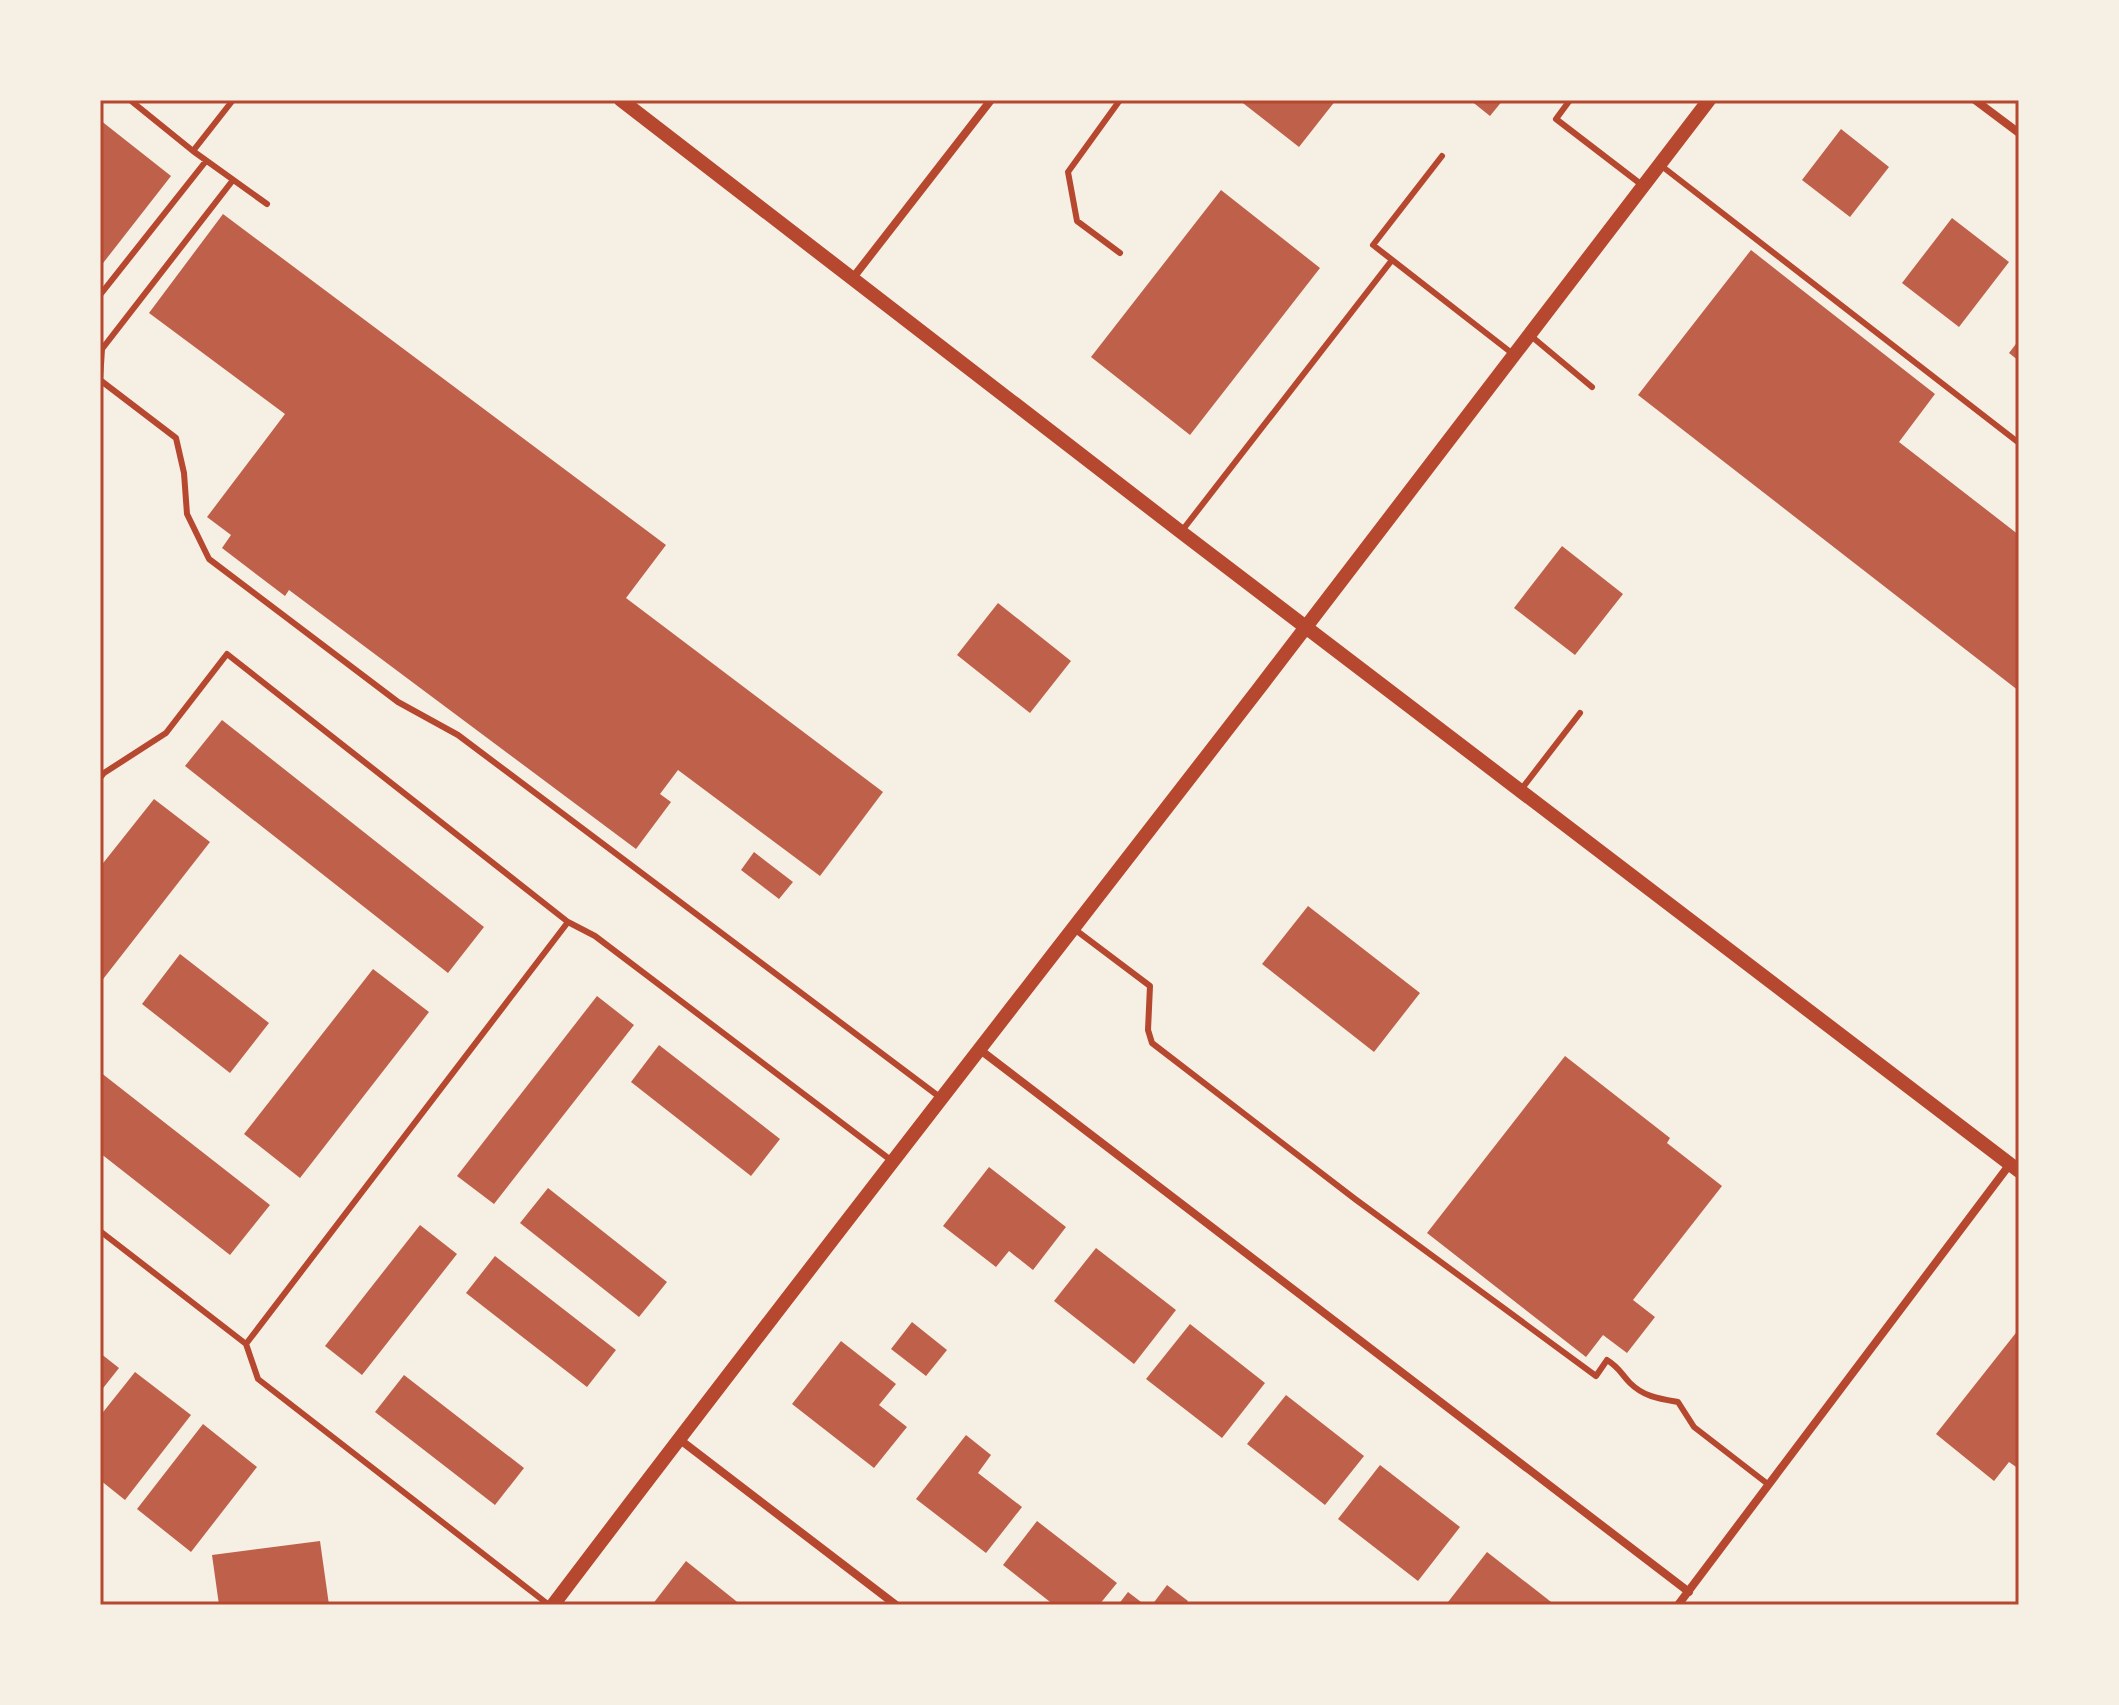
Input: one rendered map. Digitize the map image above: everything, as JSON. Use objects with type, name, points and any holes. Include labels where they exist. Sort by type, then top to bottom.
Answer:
[{"type":"street","points":[[621,100],[2014,1168],[1678,1605]]},
{"type":"street","points":[[852,279],[991,100]]},
{"type":"street","points":[[551,1605],[1709,100]]},
{"type":"street","points":[[1975,100],[2019,133]]},
{"type":"street","points":[[979,1049],[1689,1592]]},
{"type":"street","points":[[679,1439],[896,1605]]},
{"type":"lane","points":[[130,100],[206,161],[267,204]]},
{"type":"lane","points":[[193,151],[233,100]]},
{"type":"lane","points":[[1120,100],[1068,172],[1077,221],[1120,253]]},
{"type":"lane","points":[[1570,100],[1556,119],[1643,186]]},
{"type":"lane","points":[[1442,156],[1373,245],[1513,354]]},
{"type":"lane","points":[[100,295],[206,161]]},
{"type":"lane","points":[[1659,164],[2019,443]]},
{"type":"lane","points":[[233,180],[102,349],[100,380],[176,438],[184,473],[187,514],[209,559],[398,702],[458,735],[941,1098]]},
{"type":"lane","points":[[1181,532],[1392,260]]},
{"type":"lane","points":[[1528,333],[1592,387]]},
{"type":"lane","points":[[100,778],[166,733],[227,654],[568,922],[595,936],[892,1161]]},
{"type":"lane","points":[[1520,791],[1580,713]]},
{"type":"lane","points":[[246,1344],[568,922]]},
{"type":"lane","points":[[1073,928],[1150,986],[1148,1030],[1152,1043],[1355,1199],[1596,1376],[1607,1360],[1619,1368],[1630,1383],[1650,1397],[1678,1402],[1694,1427],[1769,1485]]},
{"type":"lane","points":[[100,1231],[246,1344],[258,1379],[551,1605]]},
{"type":"building","points":[[1239,100],[1336,100],[1299,147]]},
{"type":"building","points":[[1470,100],[1503,100],[1490,116]]},
{"type":"building","points":[[100,120],[171,176],[100,267]]},
{"type":"building","points":[[1841,129],[1889,167],[1850,217],[1802,180]]},
{"type":"building","points":[[1221,190],[1320,268],[1190,435],[1091,357]]},
{"type":"building","points":[[223,214],[666,545],[626,598],[883,792],[820,876],[678,770],[660,794],[671,802],[636,849],[289,590],[285,596],[222,548],[231,535],[207,517],[285,414],[149,313]]},
{"type":"building","points":[[1952,218],[2009,262],[1959,327],[1902,283]]},
{"type":"building","points":[[1751,250],[1935,394],[1899,442],[2019,535],[2019,691],[1638,395]]},
{"type":"building","points":[[2019,340],[2019,361],[2009,353]]},
{"type":"building","points":[[1562,546],[1623,594],[1575,655],[1514,608]]},
{"type":"building","points":[[998,603],[1071,661],[1030,713],[957,655]]},
{"type":"building","points":[[222,720],[484,927],[448,973],[185,766]]},
{"type":"building","points":[[154,799],[210,842],[100,983],[100,867]]},
{"type":"building","points":[[754,852],[793,882],[779,899],[741,870]]},
{"type":"building","points":[[1308,906],[1420,993],[1374,1052],[1262,964]]},
{"type":"building","points":[[180,954],[269,1023],[230,1073],[142,1004]]},
{"type":"building","points":[[373,969],[429,1012],[300,1178],[244,1134]]},
{"type":"building","points":[[597,996],[634,1025],[494,1204],[457,1176]]},
{"type":"building","points":[[659,1045],[780,1139],[751,1176],[631,1082]]},
{"type":"building","points":[[1565,1056],[1670,1138],[1667,1143],[1722,1186],[1633,1300],[1655,1317],[1627,1353],[1603,1335],[1586,1357],[1427,1233]]},
{"type":"building","points":[[100,1072],[270,1205],[230,1255],[100,1153]]},
{"type":"building","points":[[989,1167],[1066,1227],[1033,1270],[1009,1251],[996,1267],[943,1226]]},
{"type":"building","points":[[548,1188],[667,1282],[639,1317],[520,1223]]},
{"type":"building","points":[[420,1225],[457,1254],[362,1375],[325,1346]]},
{"type":"building","points":[[1096,1248],[1176,1310],[1134,1364],[1054,1301]]},
{"type":"building","points":[[495,1256],[616,1350],[587,1387],[466,1293]]},
{"type":"building","points":[[912,1322],[947,1350],[926,1376],[891,1349]]},
{"type":"building","points":[[1190,1324],[1265,1383],[1222,1438],[1146,1379]]},
{"type":"building","points":[[2019,1329],[2019,1469],[2009,1462],[1994,1481],[1936,1434]]},
{"type":"building","points":[[841,1341],[896,1384],[879,1405],[907,1427],[874,1468],[792,1404]]},
{"type":"building","points":[[100,1353],[119,1368],[100,1392]]},
{"type":"building","points":[[135,1372],[191,1415],[125,1500],[100,1480],[100,1416]]},
{"type":"building","points":[[404,1375],[524,1468],[495,1505],[375,1412]]},
{"type":"building","points":[[1286,1395],[1364,1456],[1325,1505],[1247,1444]]},
{"type":"building","points":[[203,1424],[257,1467],[191,1552],[137,1509]]},
{"type":"building","points":[[966,1435],[991,1455],[978,1473],[1022,1507],[986,1553],[916,1499]]},
{"type":"building","points":[[1380,1465],[1460,1527],[1418,1581],[1338,1519]]},
{"type":"building","points":[[1037,1521],[1117,1583],[1099,1605],[1054,1605],[1003,1565]]},
{"type":"building","points":[[320,1541],[329,1605],[219,1605],[212,1555]]},
{"type":"building","points":[[1487,1552],[1555,1605],[1453,1605],[1448,1602]]},
{"type":"building","points":[[686,1561],[741,1605],[652,1605]]},
{"type":"building","points":[[1167,1585],[1188,1601],[1185,1605],[1152,1605]]},
{"type":"building","points":[[1128,1592],[1145,1605],[1118,1605]]}]
